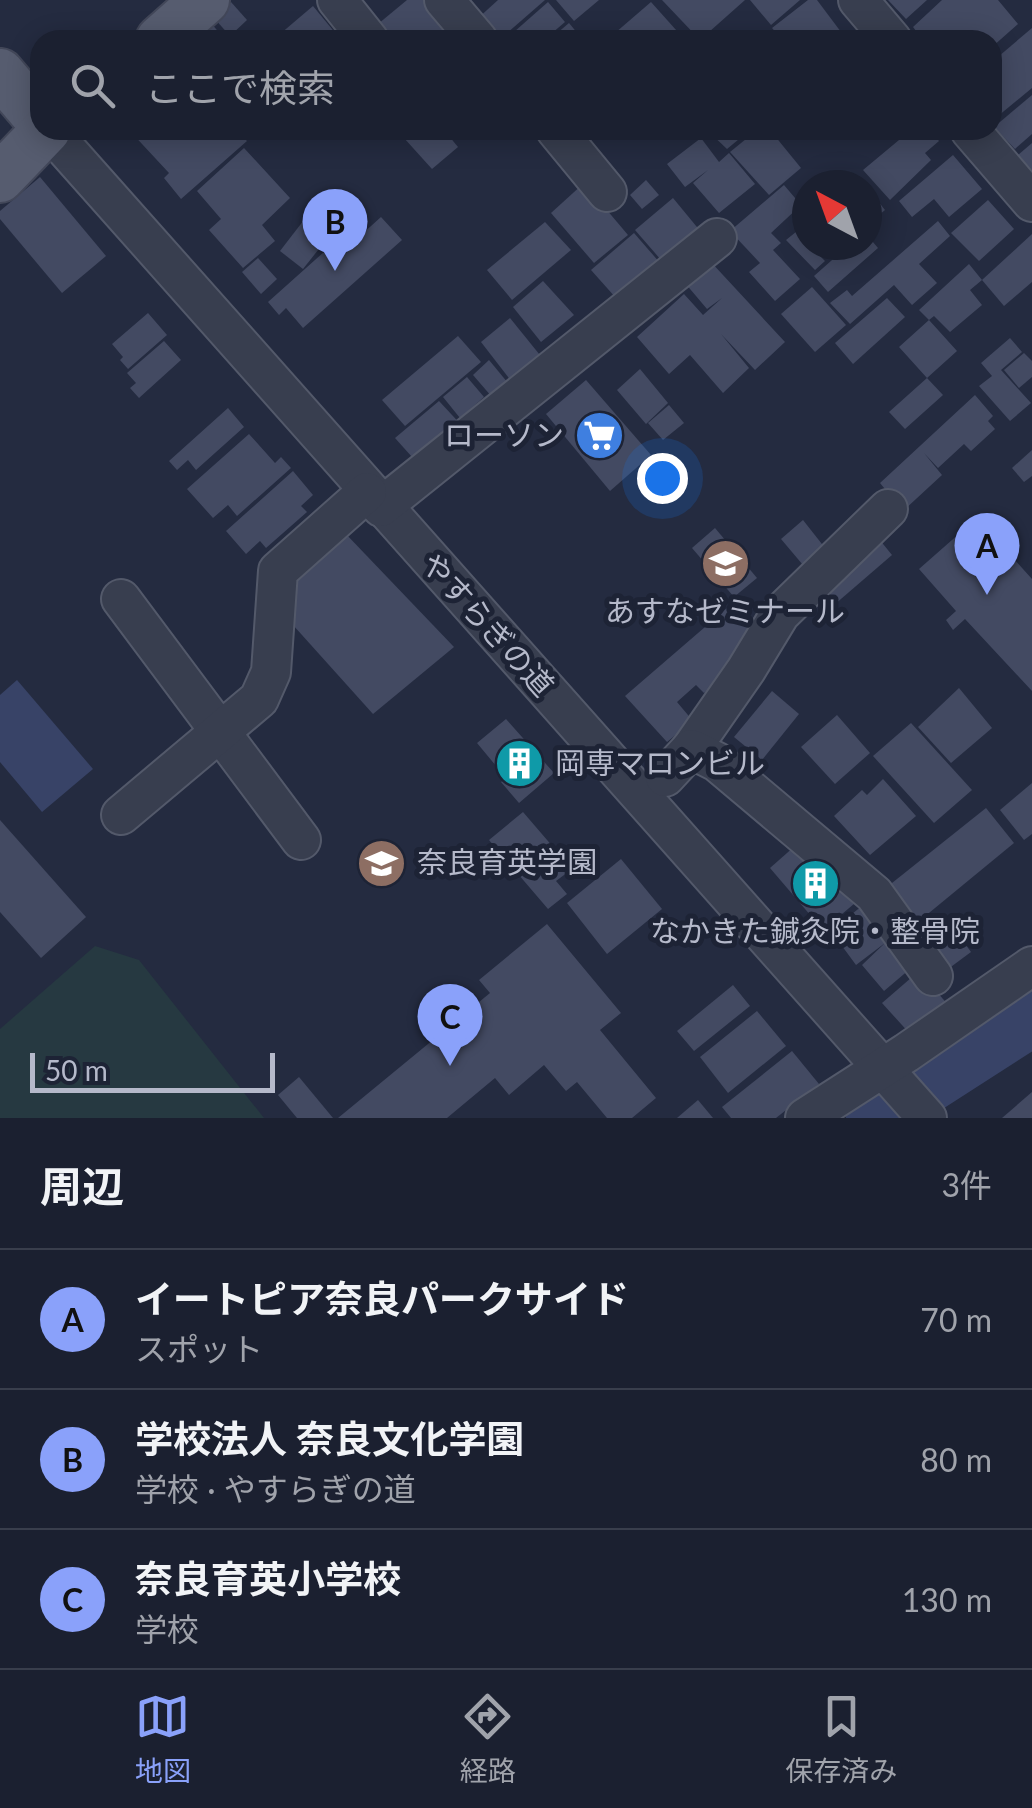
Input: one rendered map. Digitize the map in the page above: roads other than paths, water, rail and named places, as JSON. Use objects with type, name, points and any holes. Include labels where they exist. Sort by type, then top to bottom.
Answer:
[{"type":"main road","points":[[171,30],[205,0]]},
{"type":"main road","points":[[0,74],[30,108]]},
{"type":"main road","points":[[0,178],[37,140]]},
{"type":"street","points":[[337,0],[361,30]]},
{"type":"street","points":[[444,0],[470,30]]},
{"type":"street","points":[[858,0],[884,30]]},
{"type":"street","name":"やすらぎの道","points":[[56,140],[926,1118]]},
{"type":"street","points":[[564,140],[608,192]]},
{"type":"street","points":[[979,140],[1032,202]]},
{"type":"street","points":[[121,815],[259,699],[271,672],[278,571],[717,238]]},
{"type":"street","points":[[665,777],[691,749],[780,614],[888,509]]},
{"type":"street","points":[[120,599],[301,840]]},
{"type":"street","points":[[691,749],[718,762],[874,894],[933,976]]},
{"type":"street","points":[[804,1118],[887,1074],[906,1053],[1032,966]]},
{"type":"water","points":[[17,680],[93,769],[42,812],[0,762],[0,695]]},
{"type":"waterway","points":[[875,1118],[1032,1017]]},
{"type":"place","name":"学校法人 奈良文化学園","points":[[335,271]]},
{"type":"place","name":"ローソン","points":[[599,436]]},
{"type":"place","name":"あすなゼミナール","points":[[725,563]]},
{"type":"place","name":"イートピア奈良パークサイド","points":[[987,595]]},
{"type":"place","name":"岡専マロンビル","points":[[520,764]]},
{"type":"place","name":"奈良育英学園","points":[[382,863]]},
{"type":"place","name":"なかきた鍼灸院・整骨院","points":[[815,883]]},
{"type":"place","name":"奈良育英小学校","points":[[450,1066]]}]
